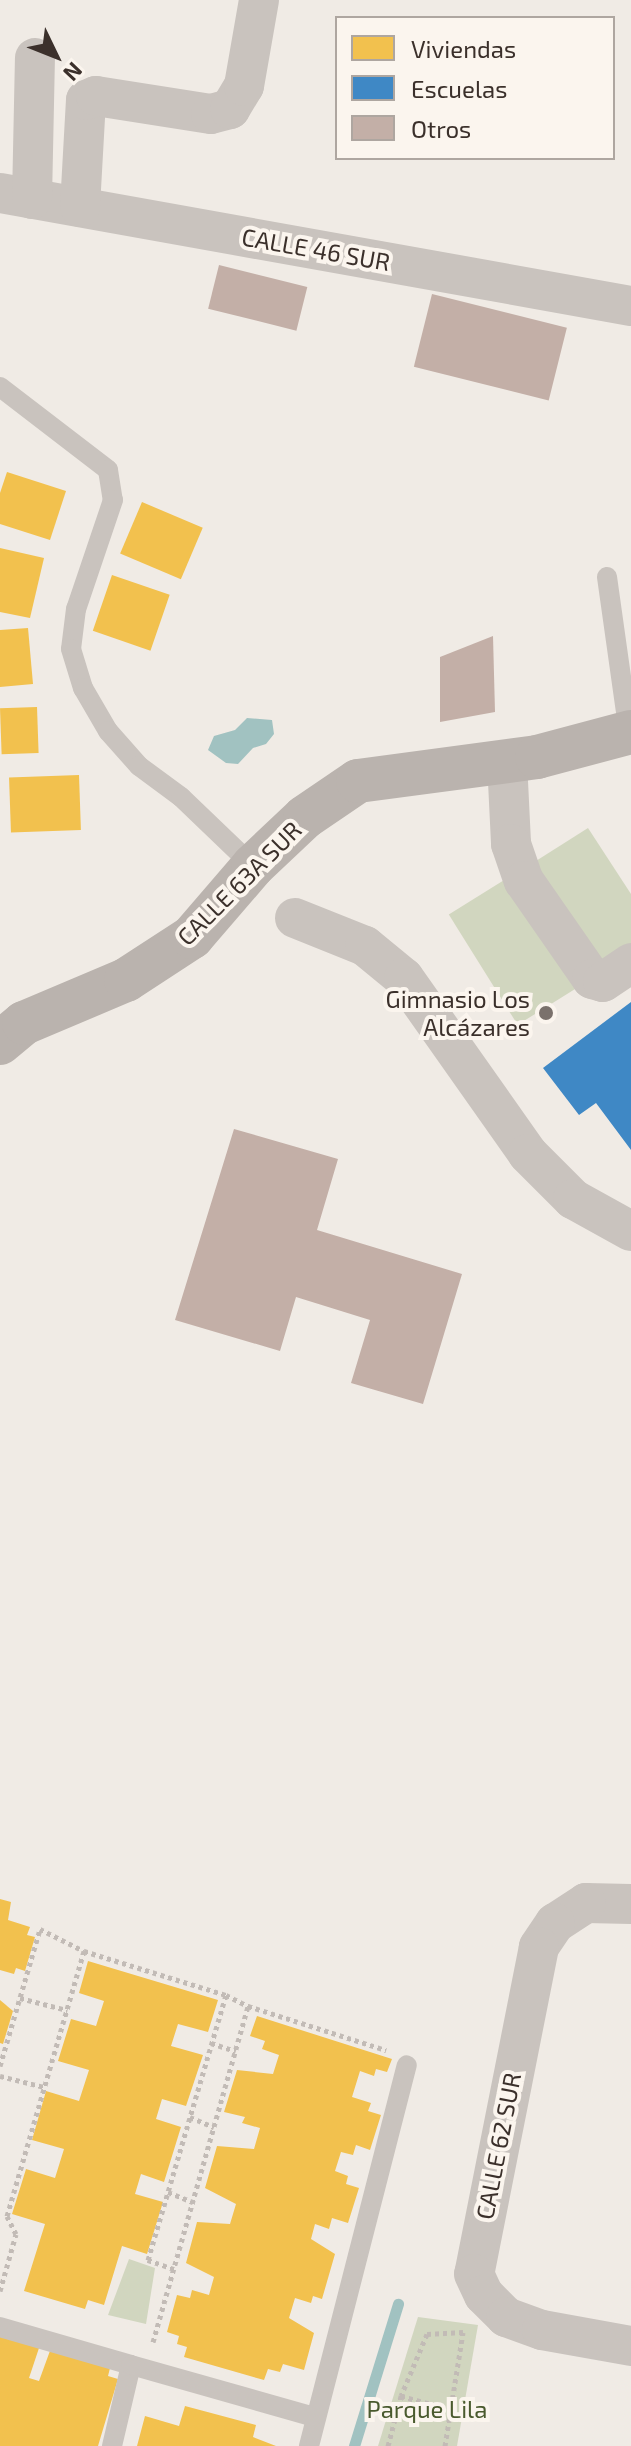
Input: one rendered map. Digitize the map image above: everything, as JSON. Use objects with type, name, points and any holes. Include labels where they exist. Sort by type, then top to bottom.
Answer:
[{"type":"street","points":[[80,207],[86,100],[96,96],[211,114],[230,109],[244,86],[259,0]]},
{"type":"street","points":[[16,196],[35,58]]},
{"type":"street","name":"CALLE 46 SUR","points":[[16,196],[631,306]]},
{"type":"street","name":"CALLE 63A SUR","points":[[0,1043],[24,1023],[126,980],[192,937],[253,866],[305,817],[358,781],[507,761],[630,733]]},
{"type":"street","points":[[507,761],[511,844],[524,881],[592,979],[603,982],[631,963]]},
{"type":"street","points":[[295,918],[365,946],[404,978],[528,1154],[573,1199],[631,1231]]},
{"type":"street","name":"CALLE 62 SUR","points":[[631,1904],[586,1903],[555,1923],[539,1947],[474,2274],[484,2295],[506,2317],[542,2330],[631,2346]]},
{"type":"lane","points":[[0,387],[108,470],[113,500],[76,609],[71,649],[83,688],[108,731],[139,766],[181,797],[253,866]]},
{"type":"lane","points":[[607,577],[630,733]]},
{"type":"lane","points":[[309,2446],[403,2060]]},
{"type":"lane","points":[[0,2327],[315,2417]]},
{"type":"lane","points":[[112,2446],[131,2365]]},
{"type":"path","points":[[0,2066],[40,1929],[84,1951],[226,1995],[248,2006],[403,2060]]},
{"type":"path","points":[[0,2291],[16,2234],[3,2215],[84,1951]]},
{"type":"path","points":[[174,2269],[148,2260],[226,1995]]},
{"type":"path","points":[[20,1998],[67,2010]]},
{"type":"path","points":[[150,2351],[248,2006]]},
{"type":"path","points":[[211,2043],[236,2051]]},
{"type":"path","points":[[0,2076],[44,2087]]},
{"type":"path","points":[[190,2117],[214,2127]]},
{"type":"path","points":[[168,2192],[193,2202]]},
{"type":"path","points":[[388,2446],[401,2396],[427,2334],[463,2332],[445,2446]]},
{"type":"path","points":[[401,2396],[450,2409]]},
{"type":"green space","points":[[588,828],[631,894],[631,955],[599,976],[528,866]]},
{"type":"green space","points":[[509,877],[578,987],[518,1025],[449,915]]},
{"type":"green space","points":[[129,2259],[155,2268],[146,2324],[108,2315]]},
{"type":"green space","name":"Parque Lila","points":[[418,2317],[478,2325],[457,2446],[378,2446]]},
{"type":"water","points":[[247,718],[272,720],[274,734],[266,744],[253,748],[238,764],[226,763],[208,750],[214,736],[235,730]]},
{"type":"building: Viviendas","points":[[7,472],[66,491],[50,540],[0,524],[0,493]]},
{"type":"building: Viviendas","points":[[142,502],[203,528],[181,579],[120,554]]},
{"type":"building: Viviendas","points":[[0,548],[44,558],[30,618],[0,612]]},
{"type":"building: Viviendas","points":[[112,575],[170,595],[150,651],[93,631]]},
{"type":"building: Viviendas","points":[[28,628],[33,684],[0,687],[0,630]]},
{"type":"building: Viviendas","points":[[37,707],[39,753],[2,754],[0,708]]},
{"type":"building: Viviendas","points":[[79,775],[81,830],[11,832],[9,777]]},
{"type":"building: Viviendas","points":[[0,1899],[11,1902],[8,1920],[30,1927],[27,1935],[35,1937],[25,1971],[16,1968],[14,1974],[0,1970]]},
{"type":"building: Viviendas","points":[[88,1961],[218,2000],[208,2032],[178,2024],[171,2046],[203,2055],[186,2106],[162,2099],[156,2119],[181,2127],[164,2182],[141,2174],[135,2194],[163,2202],[147,2254],[122,2246],[104,2305],[88,2300],[85,2309],[24,2291],[45,2224],[12,2214],[26,2169],[55,2178],[64,2149],[32,2140],[46,2091],[79,2101],[89,2070],[58,2061],[71,2019],[96,2026],[104,2001],[79,1993]]},
{"type":"building: Viviendas","points":[[0,2000],[13,2011],[3,2044],[0,2043]]},
{"type":"building: Viviendas","points":[[257,2016],[392,2059],[387,2072],[376,2069],[374,2076],[360,2071],[352,2097],[371,2103],[368,2111],[381,2115],[370,2150],[356,2145],[353,2155],[341,2152],[335,2171],[348,2176],[346,2184],[359,2188],[348,2223],[332,2218],[329,2229],[315,2224],[311,2239],[335,2254],[322,2299],[313,2296],[311,2303],[295,2298],[289,2318],[314,2333],[304,2370],[283,2364],[280,2372],[268,2369],[264,2380],[184,2357],[187,2347],[177,2344],[179,2336],[167,2332],[177,2295],[190,2298],[192,2290],[209,2295],[214,2277],[186,2263],[197,2222],[230,2224],[236,2204],[205,2188],[217,2146],[254,2149],[260,2128],[242,2123],[245,2117],[224,2112],[237,2070],[273,2074],[279,2055],[262,2049],[265,2041],[250,2036]]},
{"type":"building: Viviendas","points":[[0,2334],[40,2345],[29,2378],[39,2381],[51,2348],[111,2364],[108,2376],[118,2379],[98,2446],[0,2446]]},
{"type":"building: Viviendas","points":[[185,2406],[256,2425],[253,2437],[276,2446],[137,2446],[145,2416],[179,2426]]},
{"type":"building: Escuelas","points":[[631,1002],[631,1150],[596,1103],[579,1115],[543,1068]]},
{"type":"building: Otros","points":[[219,265],[307,287],[296,331],[208,309]]},
{"type":"building: Otros","points":[[432,294],[567,328],[549,400],[414,367]]},
{"type":"building: Otros","points":[[493,636],[495,712],[440,722],[440,657]]},
{"type":"building: Otros","points":[[234,1129],[338,1159],[317,1230],[462,1274],[423,1404],[351,1383],[370,1320],[296,1297],[280,1351],[175,1320]]},
{"type":"waterway","points":[[354,2446],[398,2304]]},
{"type":"place","name":"Gimnasio Los Alcázares","points":[[546,1013]]}]
